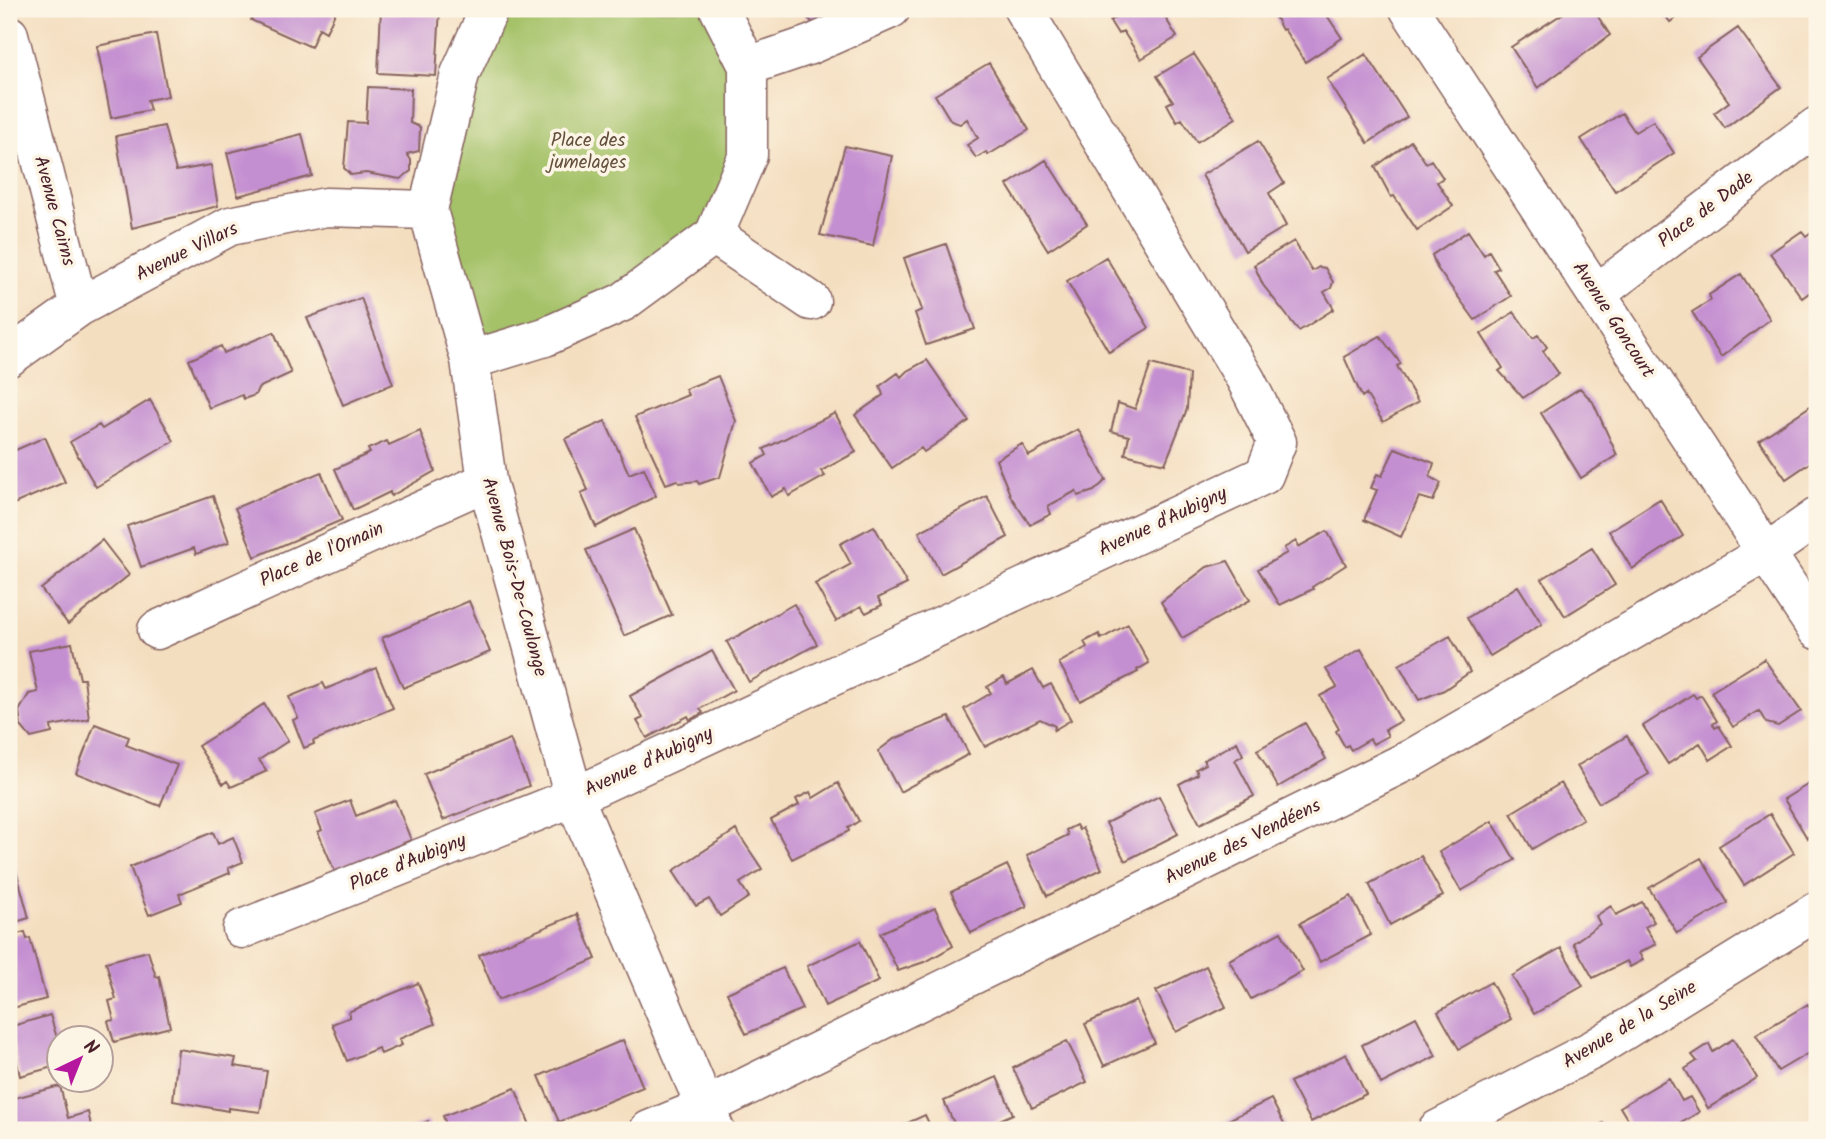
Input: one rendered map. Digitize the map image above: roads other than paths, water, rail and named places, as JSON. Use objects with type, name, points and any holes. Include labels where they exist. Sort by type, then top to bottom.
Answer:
[{"type":"street","name":"Avenue Bois-De-Coulonge","points":[[489,9],[460,75],[428,210],[470,360],[487,481],[574,797],[710,1119]]},
{"type":"street","points":[[470,360],[545,337],[623,302],[714,235],[748,155],[748,66],[719,9]]},
{"type":"street","points":[[748,66],[810,45],[891,9]]},
{"type":"street","name":"Avenue d'Aubigny","points":[[574,797],[1264,475],[1277,442],[1246,380],[1023,9]]},
{"type":"street","name":"Avenue Goncourt","points":[[1414,11],[1817,631]]},
{"type":"street","name":"Avenue Cairns","points":[[9,35],[79,307]]},
{"type":"street","name":"Place de Dade","points":[[1596,294],[1817,126]]},
{"type":"street","name":"Avenue Villars","points":[[9,357],[79,307],[230,226],[326,207],[428,210]]},
{"type":"street","points":[[714,235],[811,301]]},
{"type":"street","name":"Place de l'Ornain","points":[[157,630],[487,481]]},
{"type":"street","name":"Avenue des Vendéens","points":[[649,1130],[710,1119],[1411,759],[1766,553],[1817,517]]},
{"type":"street","name":"Place d'Aubigny","points":[[242,929],[574,797]]},
{"type":"street","name":"Avenue de la Seine","points":[[1437,1130],[1594,1049],[1817,911]]},
{"type":"park label","name":"Place des jumelages","points":[[588,152]]}]
